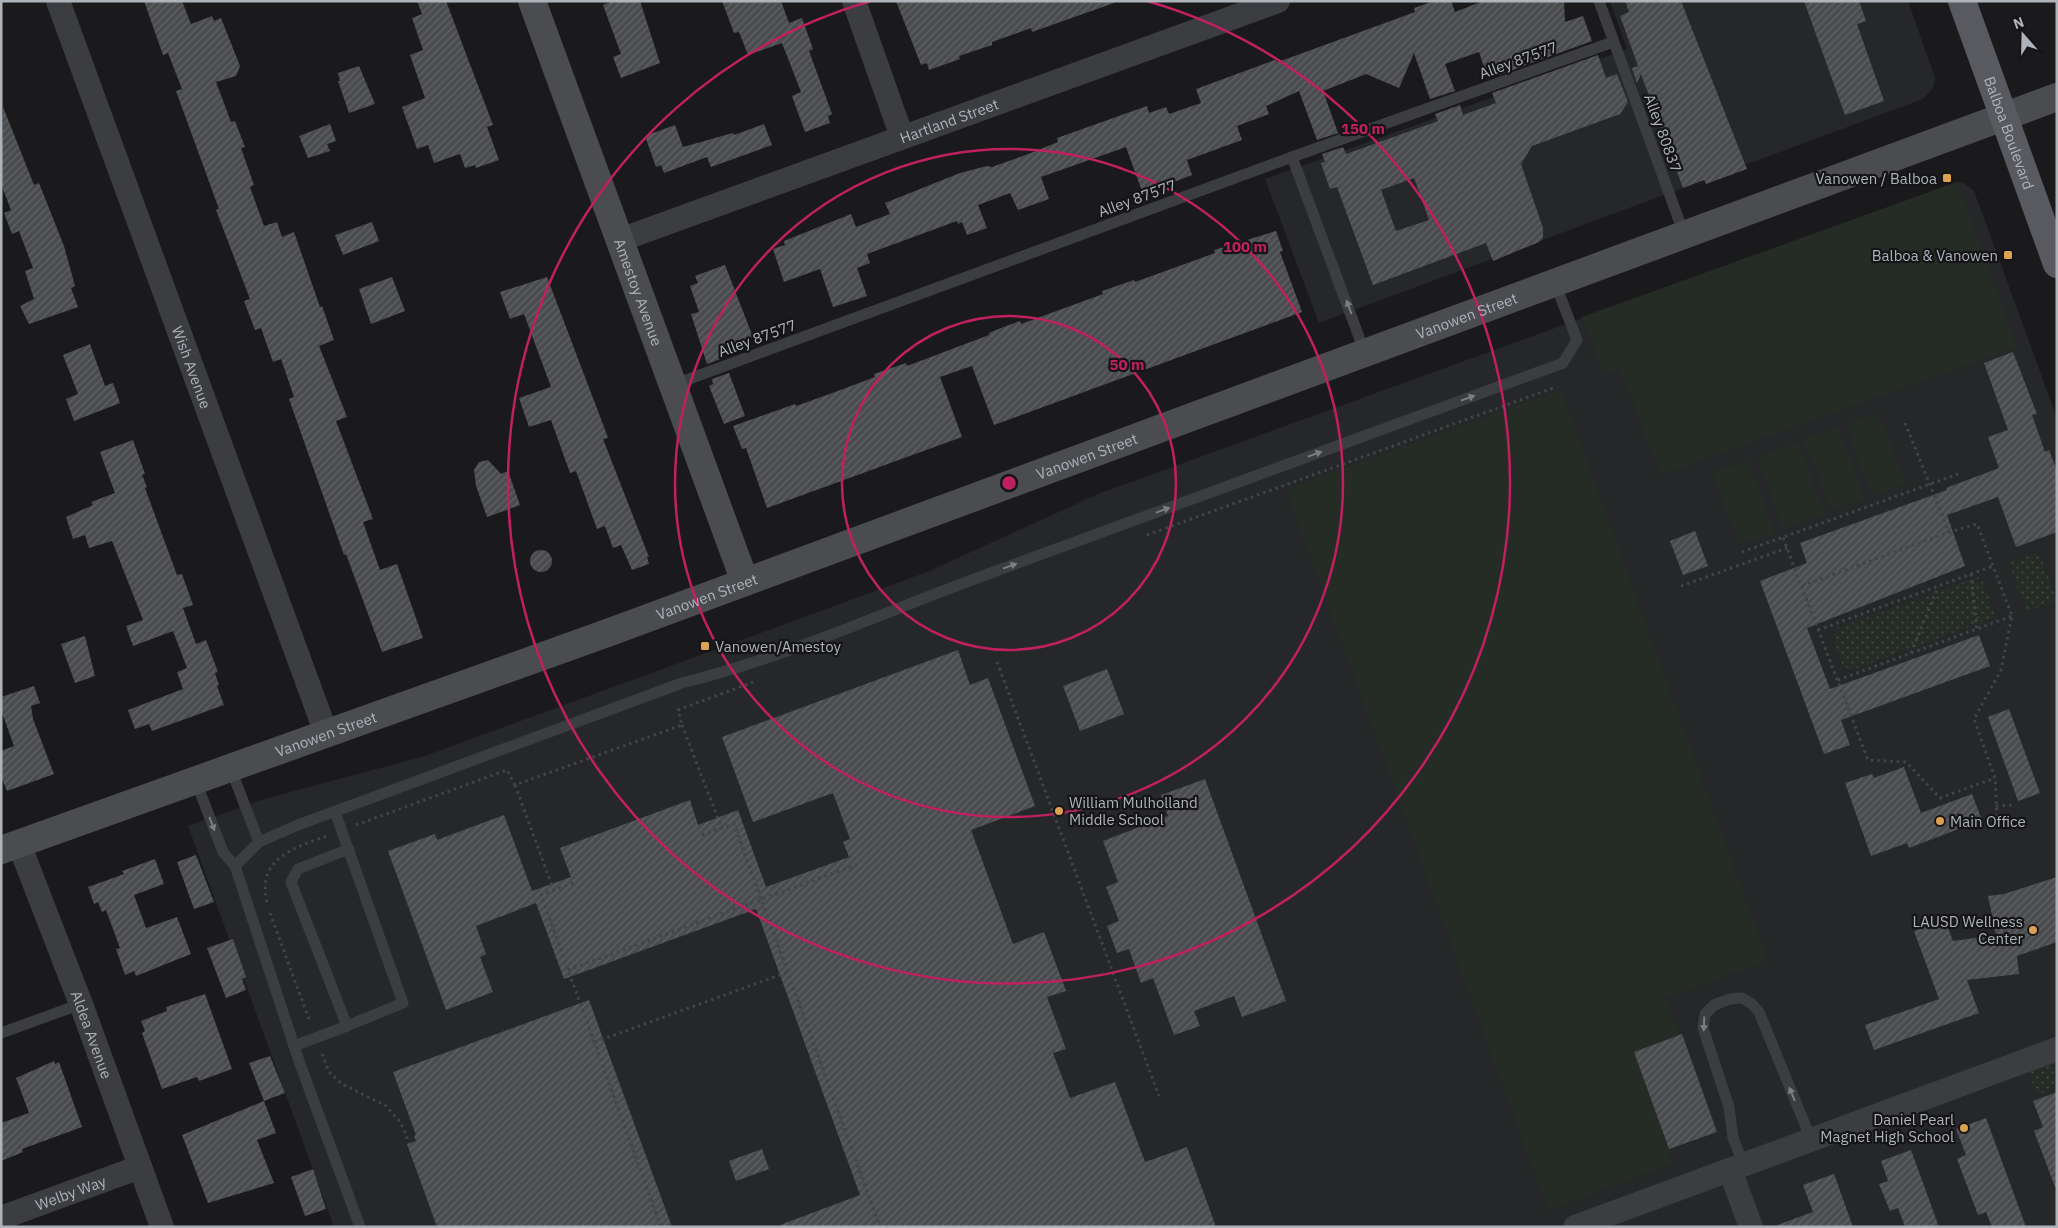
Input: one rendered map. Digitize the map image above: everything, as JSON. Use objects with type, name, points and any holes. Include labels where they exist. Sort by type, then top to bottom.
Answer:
[{"type":"main road","name":"Amestoy Avenue","points":[[532,1],[745,582]]},
{"type":"main road","name":"Balboa Boulevard","points":[[1962,1],[2057,264]]},
{"type":"main road","name":"Vanowen Street","points":[[10,847],[745,582],[2057,97]]},
{"type":"street","name":"Wish Avenue","points":[[58,1],[326,733]]},
{"type":"street","points":[[854,1],[902,138]]},
{"type":"street","name":"Hartland Street","points":[[620,240],[1278,1]]},
{"type":"street","name":"Aldea Avenue","points":[[10,847],[81,1004],[162,1227]]},
{"type":"street","points":[[1575,1227],[2057,1049]]},
{"type":"street","name":"Welby Way","points":[[1,1218],[140,1167]]},
{"type":"street","points":[[1737,1167],[1751,1227]]},
{"type":"lane","name":"Alley 80837","points":[[1599,1],[1684,234]]},
{"type":"lane","name":"Alley 87577","points":[[673,386],[1292,157],[1613,42]]},
{"type":"lane","points":[[1292,157],[1365,353]]},
{"type":"lane","points":[[234,866],[259,842],[335,812],[682,683],[736,670],[825,639],[964,582],[1563,363],[1577,340],[1555,283]]},
{"type":"lane","points":[[230,767],[259,842]]},
{"type":"lane","points":[[195,779],[223,852],[234,866],[294,1046],[360,1227]]},
{"type":"lane","points":[[294,1046],[316,1039],[403,1003],[335,812]]},
{"type":"lane","points":[[347,1026],[292,882],[298,869],[349,849]]},
{"type":"lane","points":[[1737,1167],[1729,1107],[1703,1028],[1705,1014],[1714,1005],[1730,999],[1742,998],[1752,1004],[1759,1012],[1811,1139]]},
{"type":"lane","points":[[1,1033],[81,1004]]},
{"type":"path","points":[[1140,538],[1556,387]]},
{"type":"path","points":[[1905,423],[1950,532]]},
{"type":"path","points":[[1742,552],[1958,474]]},
{"type":"path","points":[[1802,586],[1977,524],[2012,616],[2001,670],[1974,719],[1995,778],[1997,818]]},
{"type":"path","points":[[1783,538],[1868,760],[1906,762],[1940,798],[1995,778]]},
{"type":"path","points":[[1681,586],[1786,548]]},
{"type":"path","points":[[1818,630],[1993,566]]},
{"type":"path","points":[[1971,574],[1977,630]]},
{"type":"path","points":[[1911,654],[1938,586]]},
{"type":"path","points":[[1838,680],[2012,616]]},
{"type":"path","points":[[997,662],[1159,1096]]},
{"type":"path","points":[[722,829],[678,710],[761,679]]},
{"type":"path","points":[[514,785],[682,725]]},
{"type":"path","points":[[409,1144],[401,1123],[386,1106],[342,1084],[329,1072],[267,904],[265,894],[270,870],[280,857],[291,849],[507,770],[554,891]]},
{"type":"path","points":[[1996,806],[2015,805]]},
{"type":"path","points":[[702,835],[734,824],[880,1227]]},
{"type":"path","points":[[568,970],[858,864]]},
{"type":"path","points":[[573,883],[541,895],[661,1227]]},
{"type":"path","points":[[595,1042],[788,972]]},
{"type":"shaded area","points":[[1610,1],[1908,1],[1935,78],[1933,88],[1923,99],[1319,323],[1265,179],[1627,49]]},
{"type":"shaded area","name":"William Mulholland Middle School","points":[[1957,182],[1962,182],[1974,191],[2057,418],[2057,1227],[334,1227],[188,826],[264,799],[425,756],[927,572],[1098,494]]},
{"type":"shaded area","points":[[1957,182],[2017,347],[1660,475],[1620,368],[1604,374],[1582,317]]},
{"type":"shaded area","points":[[1561,390],[1768,961],[1666,998],[1679,1035],[1634,1052],[1673,1163],[1548,1211],[1286,489]]},
{"type":"shaded area","points":[[1878,413],[1906,484],[1872,496],[1845,424]]},
{"type":"shaded area","points":[[1838,427],[1865,499],[1831,511],[1804,439]]},
{"type":"shaded area","points":[[1798,442],[1825,514],[1783,529],[1757,457]]},
{"type":"shaded area","points":[[1748,460],[1774,532],[1739,545],[1713,472]]},
{"type":"shaded area","points":[[2036,553],[2040,555],[2056,597],[2054,601],[2031,610],[2026,609],[2010,567],[2011,562]]},
{"type":"shaded area","points":[[1978,577],[1982,580],[1995,613],[1993,618],[1852,670],[1843,666],[1832,637],[1837,628]]},
{"type":"shaded area","points":[[2057,1061],[2057,1089],[2037,1095],[2028,1071]]},
{"type":"building","points":[[144,1],[182,1],[191,24],[212,16],[214,21],[221,18],[240,66],[236,76],[216,82],[231,122],[235,121],[245,147],[241,148],[254,185],[250,187],[264,226],[277,222],[282,237],[294,232],[320,307],[322,306],[334,340],[319,346],[347,417],[336,421],[373,519],[363,522],[380,570],[397,564],[423,638],[382,652],[346,554],[344,555],[289,399],[294,397],[281,359],[273,362],[261,328],[255,330],[244,301],[250,299],[216,210],[219,209],[176,91],[182,89],[168,53],[163,55]]},
{"type":"building","points":[[417,1],[446,1],[493,125],[487,127],[499,160],[476,168],[475,165],[465,168],[460,154],[434,163],[428,145],[417,149],[402,107],[425,98],[410,55],[423,50],[412,18],[422,14]]},
{"type":"building","points":[[612,1],[640,1],[660,63],[621,78],[613,57],[621,54],[603,5]]},
{"type":"building","points":[[722,1],[781,1],[789,23],[802,18],[813,49],[809,51],[832,114],[828,116],[830,123],[805,132],[792,96],[801,92],[782,43],[748,55],[739,32],[734,33]]},
{"type":"building","points":[[896,1],[1114,1],[1114,3],[1032,32],[1031,28],[992,42],[992,45],[959,56],[960,59],[929,70],[927,63],[921,65]]},
{"type":"building","points":[[1434,1],[1451,1],[1455,12],[1483,1],[1564,1],[1565,22],[1583,16],[1592,41],[1488,79],[1479,52],[1445,64],[1455,91],[1430,99],[1414,53],[1399,88],[1366,74],[1323,91],[1338,133],[1317,140],[1299,91],[1266,106],[1269,114],[1237,126],[1242,140],[1187,160],[1192,175],[1143,194],[1126,147],[1041,177],[1049,199],[1018,210],[1010,193],[978,205],[987,228],[967,235],[962,222],[958,224],[957,221],[867,254],[870,263],[857,268],[867,296],[833,307],[820,269],[784,282],[773,249],[785,245],[784,241],[851,214],[856,227],[890,214],[885,203],[960,173],[987,166],[992,167],[1031,153],[1058,142],[1057,138],[1147,106],[1149,113],[1166,107],[1169,114],[1201,103],[1196,89],[1275,60],[1278,62],[1415,12],[1414,8]]},
{"type":"building","points":[[1625,1],[1681,1],[1747,169],[1706,184],[1704,180],[1683,188],[1641,74],[1637,83],[1632,68],[1638,66],[1620,16],[1629,12]]},
{"type":"building","points":[[1804,1],[1859,1],[1866,21],[1857,24],[1884,101],[1845,115]]},
{"type":"building","points":[[1598,55],[1606,78],[1617,74],[1628,102],[1620,114],[1532,146],[1521,164],[1543,228],[1543,238],[1539,242],[1493,261],[1486,243],[1373,285],[1337,187],[1330,189],[1321,163],[1325,162],[1322,154],[1343,147],[1346,154],[1438,121],[1435,114],[1460,105],[1463,115],[1496,103],[1492,93]],"holes":[[[1414,178],[1429,220],[1396,231],[1381,190]]]},
{"type":"building","points":[[359,66],[375,104],[349,113],[338,81],[340,81],[338,73]]},
{"type":"building","points":[[3,107],[34,185],[39,183],[64,246],[75,286],[71,288],[78,307],[29,324],[20,306],[34,299],[25,271],[33,268],[19,231],[12,234],[4,213],[11,210],[1,184]]},
{"type":"building","points":[[330,124],[336,141],[327,144],[330,151],[308,158],[299,136]]},
{"type":"building","points":[[764,124],[772,145],[711,167],[707,157],[664,173],[661,165],[656,167],[645,136],[675,125],[683,147],[733,133],[734,135]]},
{"type":"building","points":[[372,222],[379,241],[343,255],[335,235]]},
{"type":"building","points":[[1276,231],[1283,251],[1280,252],[1302,312],[994,425],[972,366],[940,377],[962,437],[767,508],[746,448],[742,449],[733,426],[835,392],[875,377],[874,374],[906,363],[907,366],[989,335],[989,333],[1006,326],[1020,321],[1021,324],[1103,294],[1102,291],[1134,280],[1135,282],[1215,253],[1214,250]]},
{"type":"building","points":[[725,265],[753,337],[720,349],[723,358],[707,364],[691,314],[699,312],[690,286],[698,283],[695,276]]},
{"type":"building","points":[[392,277],[405,311],[371,324],[359,289]]},
{"type":"building","points":[[547,277],[608,438],[603,439],[649,557],[647,557],[649,564],[632,570],[621,545],[613,548],[605,526],[597,529],[576,471],[570,473],[551,420],[529,427],[519,398],[551,387],[524,314],[510,319],[500,292]]},
{"type":"building","points":[[90,344],[105,386],[113,383],[120,403],[74,421],[66,399],[78,394],[63,355]]},
{"type":"building","points":[[2013,352],[2037,414],[2032,415],[2045,452],[2049,450],[2057,471],[2057,532],[2016,547],[1998,497],[1947,515],[1965,566],[1807,628],[1830,689],[1979,635],[1990,666],[1841,720],[1850,745],[1824,754],[1760,581],[1807,563],[1800,543],[1947,490],[1946,488],[1999,468],[1988,437],[2008,430],[1984,363]]},
{"type":"building","points":[[729,373],[745,416],[724,424],[709,386],[713,384],[712,379]]},
{"type":"building","points":[[133,440],[145,474],[142,475],[147,487],[145,488],[177,575],[182,574],[193,605],[183,608],[196,644],[206,640],[218,672],[215,673],[219,685],[217,686],[224,705],[152,731],[149,724],[135,729],[128,710],[183,689],[177,672],[187,668],[173,631],[133,646],[126,626],[143,620],[112,541],[89,548],[85,535],[73,539],[66,517],[93,505],[91,502],[115,493],[100,452]]},
{"type":"building","points":[[488,460],[501,474],[508,471],[520,505],[487,517],[476,486],[474,470],[479,462]]},
{"type":"building","points":[[1695,531],[1708,566],[1683,575],[1670,541]]},
{"type":"building","points":[[541,550],[549,553],[552,561],[549,569],[541,572],[533,569],[530,561],[533,553]]},
{"type":"building","points":[[85,636],[95,676],[75,683],[61,644]]},
{"type":"building","points":[[958,650],[970,685],[988,678],[1035,806],[971,830],[1013,944],[1044,932],[1066,991],[1047,997],[1066,1049],[1053,1053],[1070,1098],[1115,1082],[1145,1162],[1187,1147],[1216,1227],[781,1227],[780,1225],[860,1195],[756,909],[564,979],[536,903],[476,926],[486,954],[480,957],[493,992],[446,1010],[388,851],[435,834],[437,840],[504,815],[532,891],[571,877],[560,848],[690,800],[698,825],[738,810],[766,887],[849,857],[843,842],[850,839],[833,793],[753,822],[722,737]]},
{"type":"building","points":[[1107,669],[1124,714],[1080,731],[1063,686]]},
{"type":"building","points":[[34,686],[40,703],[31,706],[33,719],[54,774],[7,791],[1,776],[1,751],[14,746],[1,710],[1,697]]},
{"type":"building","points":[[2009,709],[2040,793],[2018,801],[1988,717]]},
{"type":"building","points":[[1904,767],[1921,813],[1972,794],[1982,820],[1909,848],[1907,843],[1871,856],[1845,783],[1872,774],[1874,778]]},
{"type":"building","points":[[1205,779],[1286,1001],[1242,1017],[1234,996],[1194,1011],[1200,1026],[1174,1035],[1153,978],[1141,983],[1129,949],[1117,953],[1107,926],[1119,921],[1106,887],[1118,882],[1103,841],[1168,816],[1161,795]]},
{"type":"building","points":[[196,855],[214,902],[194,909],[177,862]]},
{"type":"building","points":[[155,859],[164,884],[134,895],[146,928],[177,917],[191,954],[136,976],[134,971],[125,975],[116,949],[120,948],[106,910],[102,912],[98,902],[94,904],[88,887],[124,874],[122,871]]},
{"type":"building","points":[[2057,877],[2057,942],[2017,956],[2019,974],[1967,980],[1979,1013],[1874,1050],[1865,1025],[1939,999],[1914,931],[1945,920],[1953,941],[1996,935],[1988,896],[2004,894]]},
{"type":"building","points":[[233,939],[246,977],[242,979],[246,990],[226,998],[207,948]]},
{"type":"building","points":[[205,994],[232,1069],[199,1081],[197,1077],[162,1089],[142,1033],[145,1031],[141,1021],[167,1011],[166,1007]]},
{"type":"building","points":[[589,1000],[672,1227],[437,1227],[407,1144],[416,1141],[414,1136],[416,1135],[393,1072]]},
{"type":"building","points":[[1682,1034],[1717,1132],[1669,1149],[1634,1052]]},
{"type":"building","points":[[270,1056],[285,1093],[264,1101],[249,1063]]},
{"type":"building","points":[[54,1061],[55,1064],[59,1062],[82,1127],[22,1149],[23,1152],[1,1161],[1,1123],[29,1113],[16,1078]]},
{"type":"building","points":[[2057,1092],[2057,1186],[2055,1187],[2034,1131],[2043,1127],[2033,1101]]},
{"type":"building","points":[[264,1101],[276,1133],[257,1140],[274,1183],[208,1203],[182,1135]]},
{"type":"building","points":[[1986,1118],[2026,1227],[1992,1227],[1986,1212],[1978,1215],[1957,1159],[1966,1155],[1956,1129]]},
{"type":"building","points":[[762,1149],[769,1169],[736,1181],[729,1161]]},
{"type":"building","points":[[1911,1150],[1939,1227],[1905,1227],[1898,1208],[1890,1211],[1879,1184],[1888,1181],[1881,1161]]},
{"type":"building","points":[[313,1169],[326,1209],[305,1216],[291,1177]]},
{"type":"building","points":[[1834,1174],[1853,1227],[1777,1227],[1777,1225],[1813,1212],[1803,1185]]},
{"type":"place","name":"Vanowen / Balboa","points":[[1947,178]]},
{"type":"place","name":"Balboa & Vanowen","points":[[2008,255]]},
{"type":"place","name":"Vanowen/Amestoy","points":[[705,646]]},
{"type":"place","name":"William Mulholland Middle School","points":[[1059,811]]},
{"type":"place","name":"Main Office","points":[[1940,821]]},
{"type":"place","name":"LAUSD Wellness Center","points":[[2033,930]]},
{"type":"place","name":"Daniel Pearl Magnet High School","points":[[1964,1128]]}]
